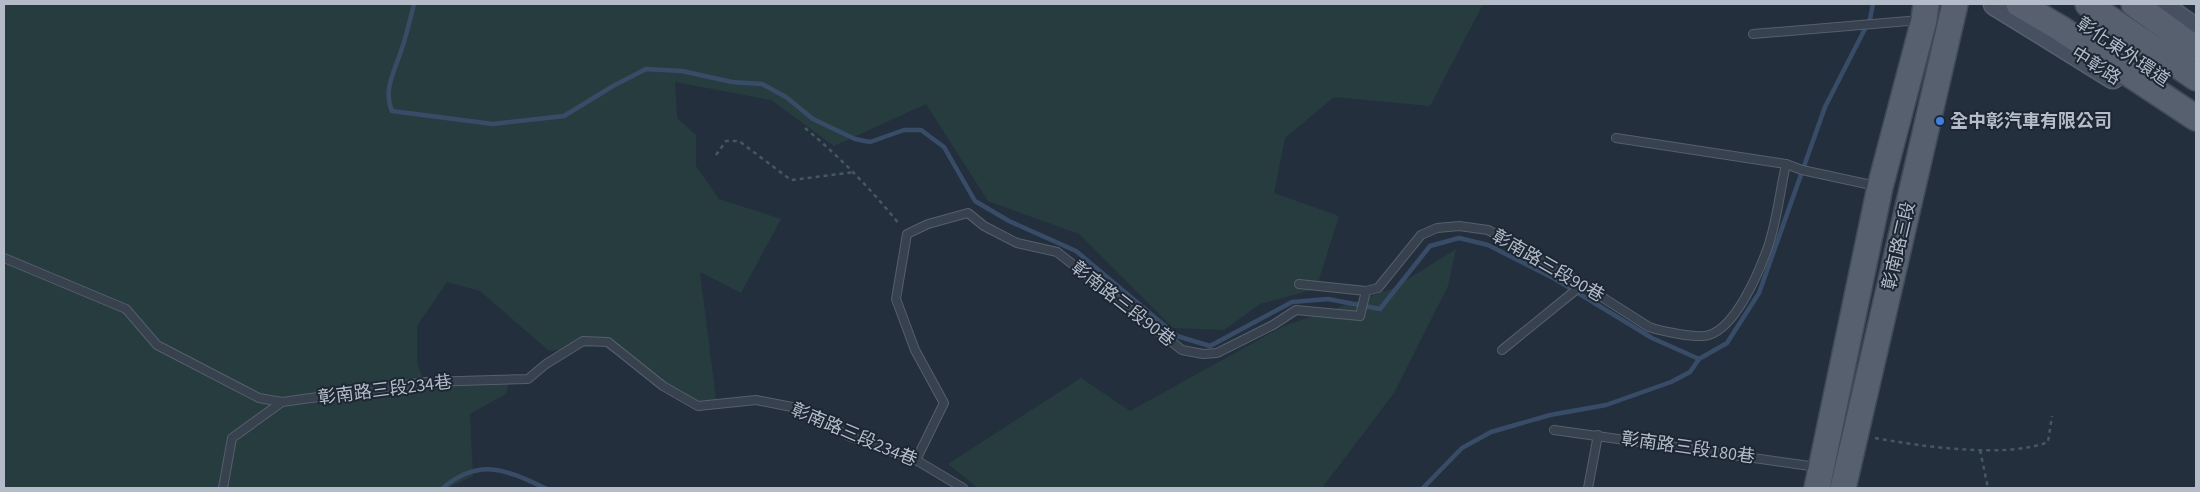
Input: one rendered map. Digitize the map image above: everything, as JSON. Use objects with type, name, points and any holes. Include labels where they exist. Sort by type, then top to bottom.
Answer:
[{"type":"main road","name":"彰南路三段","points":[[1843,488],[1955,4]]},
{"type":"main road","points":[[2019,4],[2060,28],[2196,118]]},
{"type":"main road","name":"彰化東外環道","points":[[2048,4],[2196,102]]},
{"type":"main road","name":"彰化東外環道","points":[[2088,4],[2196,78]]},
{"type":"main road","points":[[2134,4],[2196,49]]},
{"type":"main road","name":"彰南路三段","points":[[1819,478],[1880,186],[1925,12]]},
{"type":"street","name":"中彰路","points":[[1995,4],[2196,130]]},
{"type":"street","points":[[2158,4],[2196,30]]},
{"type":"lane","points":[[1753,34],[1875,24],[1925,12]]},
{"type":"lane","points":[[1616,138],[1786,164],[1806,171],[1880,186]]},
{"type":"lane","name":"彰南路三段90巷","points":[[907,234],[928,224],[968,213],[984,226],[1017,243],[1057,252],[1182,350],[1203,354],[1217,353],[1273,325],[1296,310],[1360,316],[1366,291],[1378,288],[1420,235],[1436,228],[1459,226],[1488,230],[1544,261],[1649,326],[1667,332],[1709,336],[1726,324],[1746,298],[1768,247],[1786,164]]},
{"type":"lane","points":[[907,234],[896,299],[915,350],[944,403],[916,460]]},
{"type":"lane","name":"彰南路三段234巷","points":[[4,258],[126,309],[157,345],[259,398],[282,402],[426,382],[528,379],[546,364],[583,341],[608,342],[663,386],[698,406],[756,400],[792,407],[851,436],[916,460],[963,488]]},
{"type":"lane","points":[[1299,284],[1366,291]]},
{"type":"lane","points":[[1502,350],[1582,285]]},
{"type":"lane","points":[[223,488],[232,438],[282,402]]},
{"type":"lane","name":"彰南路三段180巷","points":[[1554,430],[1598,435],[1819,478]]},
{"type":"lane","points":[[1588,488],[1598,435]]},
{"type":"path","points":[[805,128],[855,172],[907,234]]},
{"type":"path","points":[[716,155],[726,142],[739,141],[791,180],[855,172]]},
{"type":"path","points":[[1854,434],[1903,443],[1980,450],[2037,447],[2048,442],[2052,416]]},
{"type":"path","points":[[1980,450],[1988,488]]},
{"type":"green space","points":[[4,4],[1483,4],[1430,106],[1334,97],[1285,138],[1274,193],[1339,216],[1316,289],[1260,304],[1224,330],[1173,328],[1079,234],[988,201],[926,104],[834,146],[771,100],[675,82],[677,118],[696,135],[696,166],[719,199],[781,219],[741,293],[700,272],[717,407],[700,408],[602,346],[549,351],[480,291],[447,282],[417,326],[417,363],[425,384],[509,381],[506,394],[470,414],[473,476],[448,488],[4,488]]},
{"type":"green space","points":[[1456,249],[1448,286],[1394,393],[1322,488],[978,488],[948,464],[1081,378],[1130,411],[1284,326],[1394,288]]},
{"type":"waterway","points":[[414,4],[404,42],[390,82],[389,96],[392,111],[493,124],[564,116],[613,86],[646,69],[682,71],[732,82],[762,84],[786,97],[813,119],[855,139],[870,142],[904,130],[921,130],[944,147],[975,201],[1009,221],[1076,251],[1177,336],[1210,346],[1292,302],[1328,299],[1380,309],[1430,246],[1459,238],[1488,245],[1555,279],[1652,338],[1699,359],[1727,343],[1759,293],[1825,107],[1870,19],[1873,4]]},
{"type":"waterway","points":[[1423,488],[1462,448],[1491,432],[1550,415],[1606,405],[1671,382],[1690,372],[1699,359]]},
{"type":"waterway","points":[[443,488],[456,478],[469,472],[481,470],[505,472],[545,488]]},
{"type":"place","name":"全中彰汽車有限公司","points":[[1940,121]]}]
